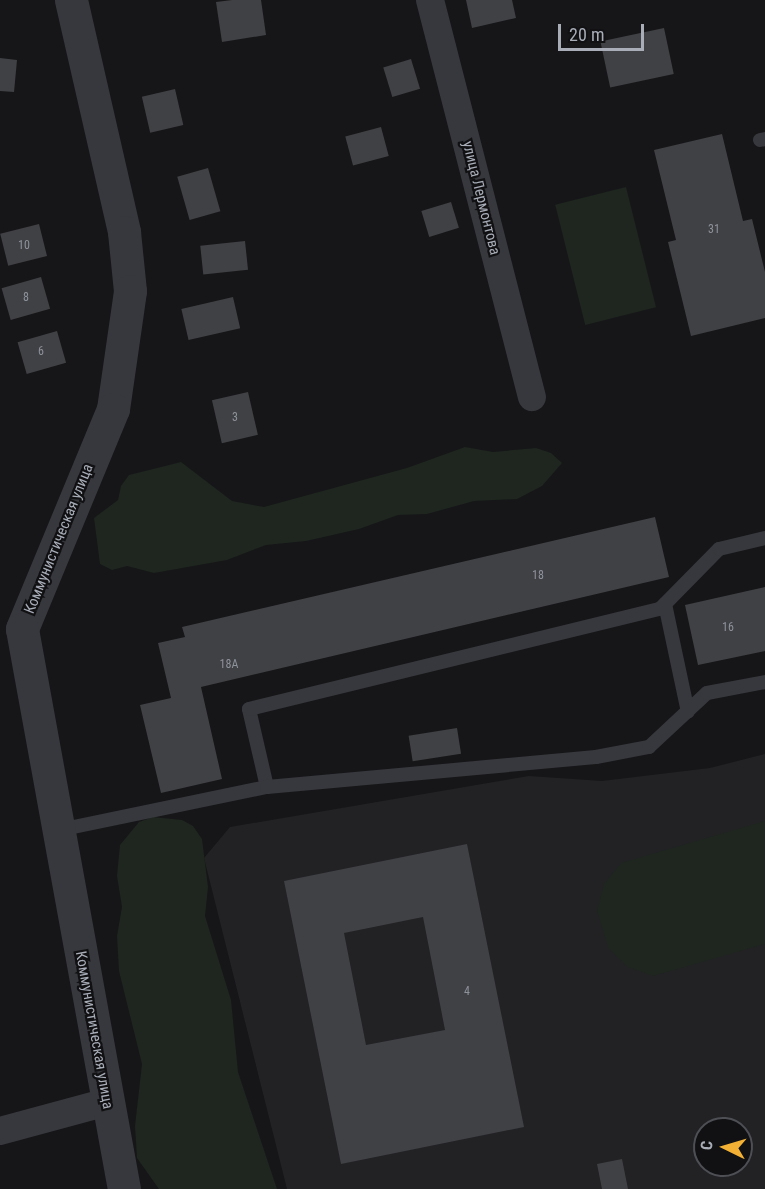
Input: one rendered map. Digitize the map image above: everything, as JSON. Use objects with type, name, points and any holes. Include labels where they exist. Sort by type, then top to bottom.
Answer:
[{"type":"street","name":"Коммунистическая улица","points":[[70,0],[124,232],[130,291],[113,409],[11,631],[59,830],[124,1189]]},
{"type":"street","name":"улица Лермонтова","points":[[430,0],[532,397]]},
{"type":"street","points":[[0,1131],[107,1102]]},
{"type":"lane","points":[[267,787],[249,709],[660,609],[719,549],[765,538]]},
{"type":"lane","points":[[665,604],[688,711]]},
{"type":"lane","points":[[59,830],[267,787],[596,757],[649,747],[707,693],[765,682]]},
{"type":"shaded area","points":[[626,187],[656,307],[585,325],[555,205]]},
{"type":"shaded area","points":[[465,447],[493,452],[536,448],[551,453],[562,463],[542,486],[517,499],[474,501],[427,514],[398,515],[359,529],[306,541],[266,545],[227,560],[154,573],[127,566],[112,570],[100,564],[94,518],[118,500],[121,486],[129,475],[181,462],[232,501],[264,507],[407,468]]},
{"type":"shaded area","points":[[765,754],[765,1189],[287,1189],[204,858],[230,827],[529,776],[602,781],[710,768]]},
{"type":"shaded area","points":[[153,817],[182,820],[193,826],[202,839],[208,887],[205,916],[231,1000],[238,1072],[277,1189],[159,1189],[137,1158],[135,1126],[142,1064],[119,971],[117,936],[122,907],[117,876],[120,845],[139,822]]},
{"type":"shaded area","points":[[765,821],[765,944],[653,976],[628,967],[608,948],[597,910],[604,884],[621,863]]},
{"type":"building","points":[[261,0],[266,35],[222,42],[216,2]]},
{"type":"building","points":[[466,0],[512,0],[516,18],[472,28]]},
{"type":"building","points":[[664,28],[674,74],[610,87],[600,42]]},
{"type":"building","points":[[0,58],[17,60],[14,92],[0,91]]},
{"type":"building","points":[[411,59],[420,89],[392,97],[383,67]]},
{"type":"building","points":[[175,89],[183,125],[150,133],[142,97]]},
{"type":"building","points":[[381,127],[389,156],[353,166],[345,137]]},
{"type":"building","points":[[722,134],[743,221],[752,219],[765,272],[765,318],[691,336],[668,242],[676,240],[654,150]]},
{"type":"building","points":[[208,168],[220,211],[190,220],[177,177]]},
{"type":"building","points":[[451,202],[459,228],[429,237],[421,211]]},
{"type":"building","points":[[39,224],[47,256],[8,266],[0,234]]},
{"type":"building","points":[[245,241],[248,270],[203,275],[200,246]]},
{"type":"building","points":[[41,277],[50,309],[11,320],[2,288]]},
{"type":"building","points":[[233,297],[240,328],[189,340],[181,309]]},
{"type":"building","points":[[57,331],[66,363],[27,374],[18,342]]},
{"type":"building","points":[[248,392],[258,435],[222,443],[212,400]]},
{"type":"building","points":[[655,517],[669,577],[201,687],[222,779],[161,793],[140,705],[171,698],[158,643],[185,637],[182,627]]},
{"type":"building","points":[[765,587],[765,651],[698,665],[685,605]]},
{"type":"building","points":[[457,728],[461,754],[413,761],[409,736]]},
{"type":"building","points":[[467,844],[524,1127],[341,1164],[284,881]],"holes":[[[423,917],[445,1030],[366,1045],[344,933]]]},
{"type":"building","points":[[622,1159],[628,1189],[602,1189],[597,1164]]}]
